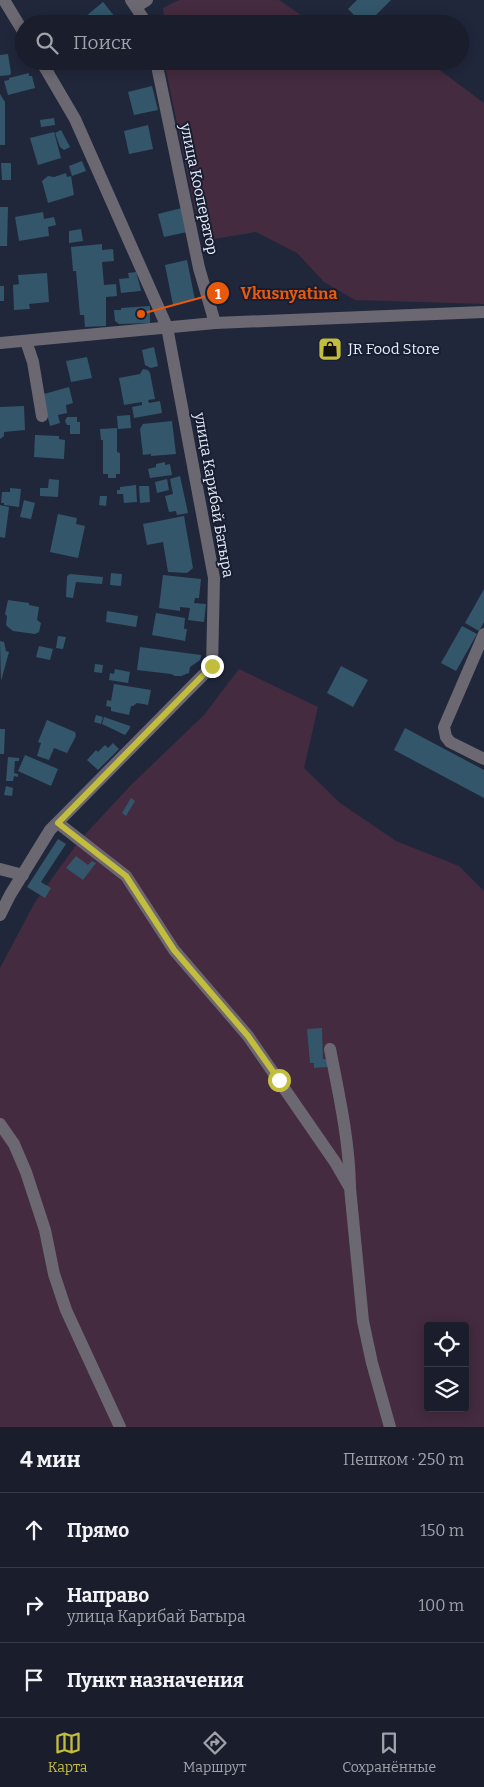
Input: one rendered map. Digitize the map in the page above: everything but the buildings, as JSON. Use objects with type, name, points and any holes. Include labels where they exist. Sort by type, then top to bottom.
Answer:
[{"type":"street","points":[[4,0],[15,18]]},
{"type":"street","points":[[138,2],[143,15]]},
{"type":"street","name":"улица Карибай Батыра","points":[[0,915],[10,895],[50,830],[212,666],[214,578],[166,327],[75,119],[46,70]]},
{"type":"street","name":"улица Кооператор","points":[[158,70],[199,268],[215,323]]},
{"type":"street","points":[[0,343],[215,323],[484,312]]},
{"type":"street","points":[[26,341],[33,362],[42,416]]},
{"type":"street","points":[[484,634],[444,728],[446,737],[450,742],[484,759]]},
{"type":"street","points":[[58,823],[126,876],[174,950],[248,1036],[350,1188]]},
{"type":"street","points":[[0,869],[23,875]]},
{"type":"street","points":[[330,1049],[345,1124],[363,1321],[372,1363],[390,1427]]},
{"type":"street","points":[[0,1124],[14,1144],[26,1172],[45,1230],[54,1274],[66,1310],[120,1427]]},
{"type":"shaded area","points":[[179,0],[279,0],[301,15],[164,15],[163,8]]},
{"type":"shaded area","points":[[166,70],[440,70],[484,103],[484,304],[355,300],[324,282],[297,253],[256,232],[208,240],[195,210]]},
{"type":"shaded area","points":[[239,669],[318,707],[304,768],[340,803],[396,841],[459,866],[484,891],[484,1427],[0,1427],[0,968],[35,902],[79,841],[131,785],[204,715]]},
{"type":"place","name":"Vkusnyatina","points":[[141,314]]},
{"type":"place","name":"JR Food Store","points":[[330,349]]},
{"type":"route","points":[[212,666],[58,823],[126,876],[154,922],[174,950],[248,1036],[279,1080]]}]
